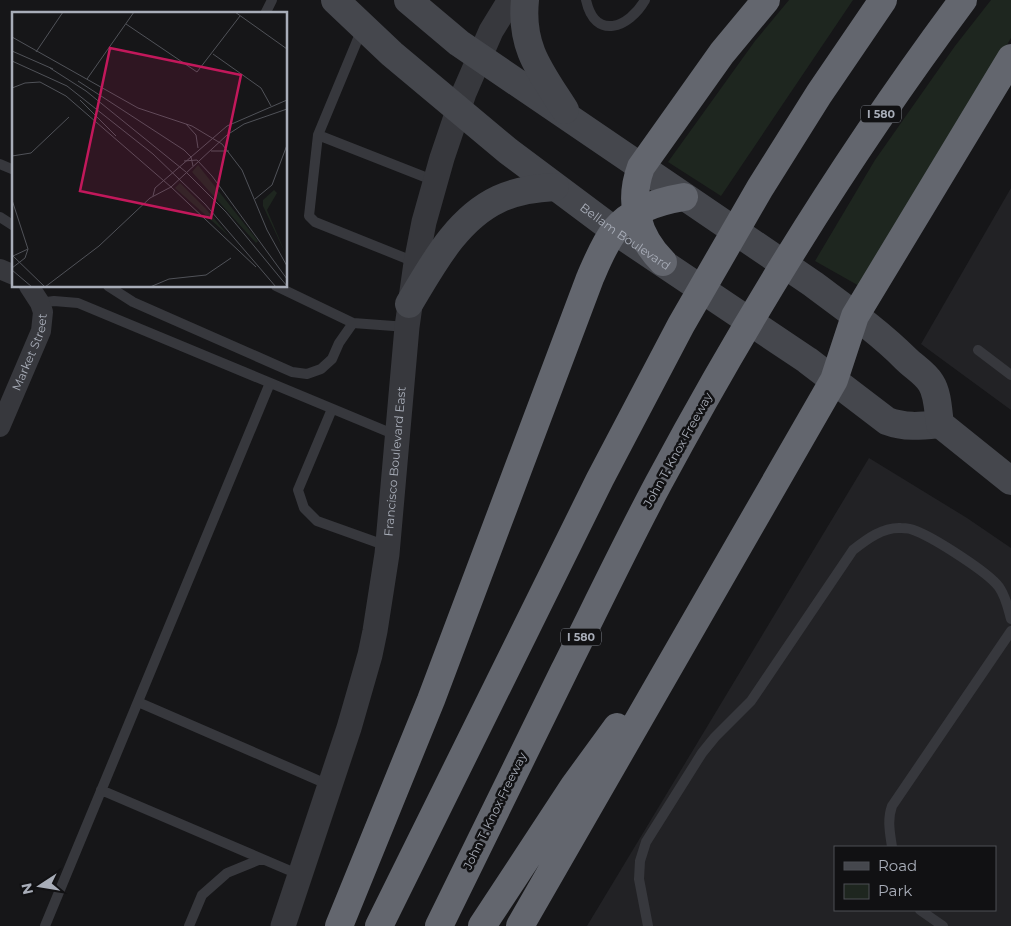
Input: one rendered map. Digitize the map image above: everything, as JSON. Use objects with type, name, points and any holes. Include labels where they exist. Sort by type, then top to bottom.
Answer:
[{"type":"highway","points":[[339,926],[437,684],[590,278],[625,222],[641,167],[722,53],[766,0]]},
{"type":"highway","points":[[379,926],[600,479],[681,324],[750,205],[819,94],[883,0]]},
{"type":"highway","name":"John T. Knox Freeway","points":[[439,926],[632,535],[679,445],[805,232],[887,106],[963,0]]},
{"type":"highway","points":[[520,926],[834,380],[855,316],[1011,58]]},
{"type":"highway","points":[[625,222],[664,201],[684,197]]},
{"type":"highway","points":[[482,926],[574,786],[621,722],[669,664]]},
{"type":"main road","name":"Bellam Boulevard","points":[[335,0],[363,28],[458,110],[555,186],[625,222],[663,262],[834,380],[887,421],[900,426],[913,427],[940,424]]},
{"type":"main road","points":[[408,0],[444,31],[479,56],[814,284],[855,316],[902,354],[932,383],[940,424],[1011,481]]},
{"type":"main road","points":[[525,0],[525,31],[531,53],[570,118]]},
{"type":"main road","points":[[408,316],[444,249],[468,221],[498,199],[523,191],[555,186]]},
{"type":"street","name":"Francisco Boulevard East","points":[[283,926],[352,718],[370,655],[388,547],[408,316],[424,222],[458,110],[479,56],[491,31],[510,0]]},
{"type":"street","points":[[0,269],[12,274]]},
{"type":"street","name":"Market Street","points":[[0,428],[41,331],[43,312],[35,295]]},
{"type":"lane","points":[[266,12],[272,0]]},
{"type":"lane","points":[[586,0],[592,18],[600,24],[611,26],[622,24],[641,7],[645,0]]},
{"type":"lane","points":[[363,28],[318,136],[309,216],[315,222],[416,263]]},
{"type":"lane","points":[[318,136],[436,181]]},
{"type":"lane","points":[[0,164],[12,169]]},
{"type":"lane","points":[[0,217],[12,225]]},
{"type":"lane","points":[[111,288],[133,302],[292,372],[307,374],[322,370],[332,359],[339,343],[354,323]]},
{"type":"lane","points":[[280,288],[354,323],[408,316]]},
{"type":"lane","points":[[35,295],[54,301],[78,303],[398,436]]},
{"type":"lane","points":[[978,350],[1011,375]]},
{"type":"lane","points":[[45,926],[270,382]]},
{"type":"lane","points":[[332,408],[298,490],[304,508],[317,521],[388,547]]},
{"type":"lane","points":[[648,926],[639,879],[640,861],[646,842],[702,753],[715,737],[751,701],[853,550],[866,539],[883,531],[899,528],[914,530],[935,541],[990,578],[999,587],[1006,600],[1011,619]]},
{"type":"lane","points":[[892,846],[889,815],[892,806],[1011,631]]},
{"type":"lane","points":[[138,702],[330,786]]},
{"type":"lane","points":[[101,790],[300,875]]},
{"type":"lane","points":[[188,926],[202,895],[226,873],[261,858]]},
{"type":"lane","points":[[921,911],[943,926]]},
{"type":"shaded area","points":[[1011,188],[1011,410],[921,344]]},
{"type":"shaded area","points":[[869,458],[967,518],[1011,548],[1011,926],[587,926]]},
{"type":"green space","points":[[789,0],[853,0],[721,196],[668,162],[755,41]]},
{"type":"green space","points":[[991,0],[1011,0],[1011,38],[861,287],[815,261],[875,160],[955,46]]}]
